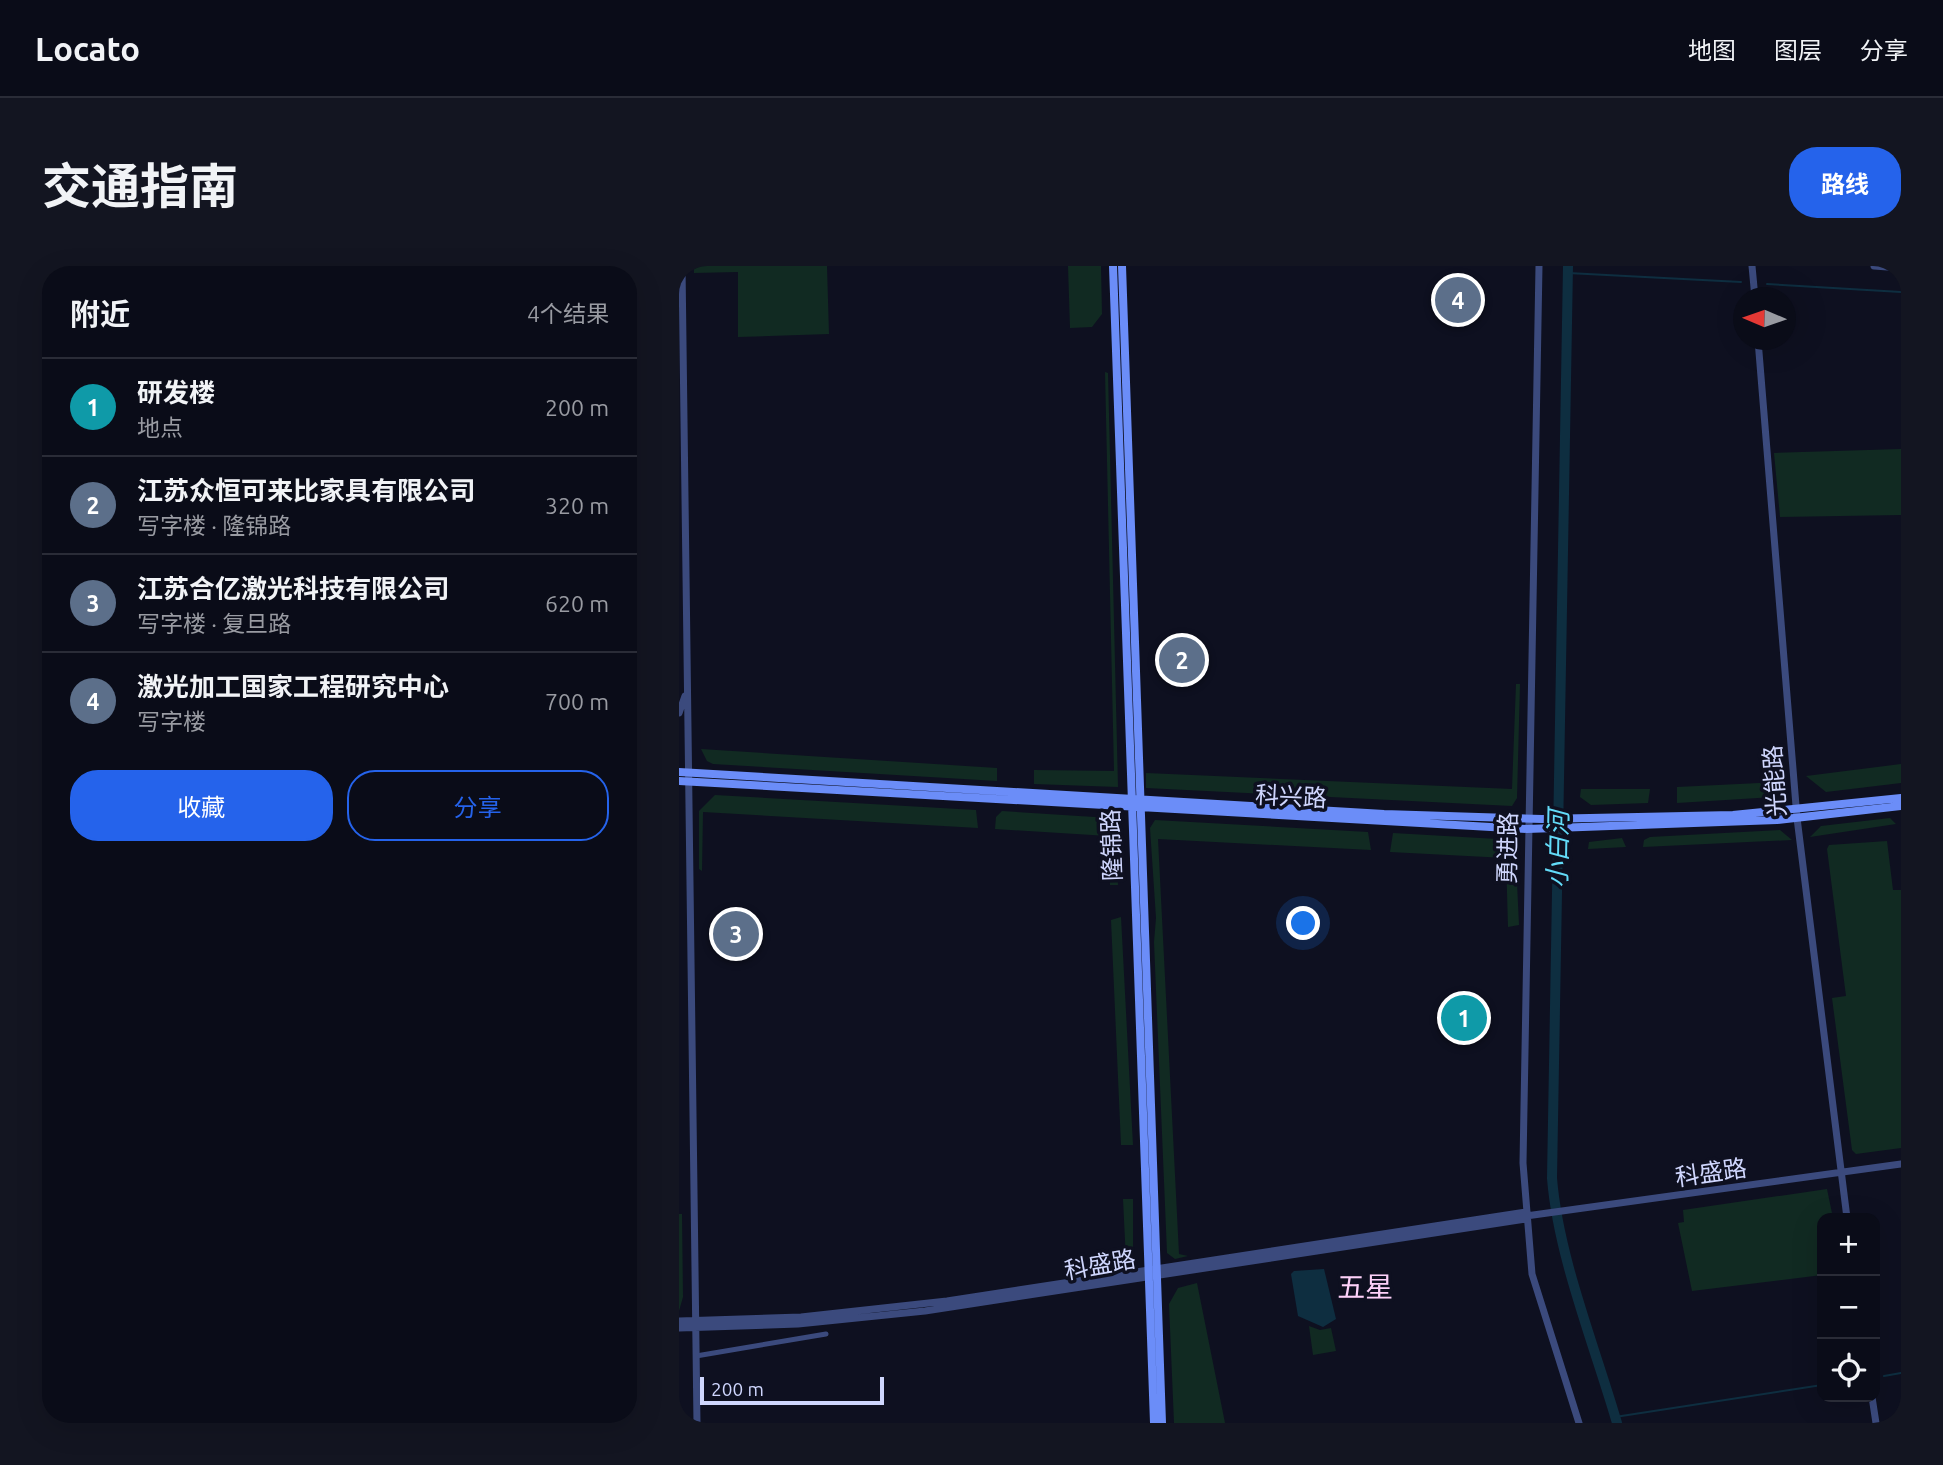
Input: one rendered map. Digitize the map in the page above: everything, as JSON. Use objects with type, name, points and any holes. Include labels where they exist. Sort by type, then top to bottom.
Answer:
[{"type":"main road","name":"隆锦路","points":[[1113,266],[1152,1272],[1154,1423]]},
{"type":"main road","name":"隆锦路","points":[[1122,266],[1135,803]]},
{"type":"main road","name":"科兴路","points":[[679,772],[690,777],[1527,829],[1574,818],[1796,814],[1901,798]]},
{"type":"main road","name":"科兴路","points":[[679,781],[690,777]]},
{"type":"main road","name":"科兴路","points":[[1135,803],[1527,819],[1542,824],[1575,828],[1901,806]]},
{"type":"main road","name":"隆锦路","points":[[1152,1272],[1162,1423]]},
{"type":"street","points":[[682,266],[697,1423]]},
{"type":"street","name":"勇进路","points":[[1539,266],[1527,819],[1523,1163],[1532,1274],[1579,1423]]},
{"type":"street","points":[[1752,266],[1754,287]]},
{"type":"street","points":[[1874,266],[1901,268]]},
{"type":"street","name":"光能路","points":[[1759,350],[1796,814],[1846,1213]]},
{"type":"street","points":[[679,713],[687,692]]},
{"type":"street","name":"科盛路","points":[[679,1328],[910,1306],[1901,1164]]},
{"type":"street","name":"科盛路","points":[[679,1321],[696,1325]]},
{"type":"street","points":[[696,1356],[826,1334]]},
{"type":"street","points":[[1873,1402],[1876,1423]]},
{"type":"green space","points":[[694,266],[827,266],[829,334],[738,337],[738,272],[694,273]]},
{"type":"green space","points":[[1068,266],[1101,266],[1102,314],[1092,327],[1070,328]]},
{"type":"green space","points":[[1105,372],[1108,373],[1118,787],[1034,784],[1034,770],[1114,771]]},
{"type":"green space","points":[[1901,449],[1901,515],[1780,517],[1774,453]]},
{"type":"green space","points":[[1516,684],[1520,684],[1517,798],[1512,806],[1146,788],[1146,773],[1512,789]]},
{"type":"green space","points":[[701,749],[997,768],[997,781],[713,764],[707,761]]},
{"type":"green space","points":[[1901,764],[1901,783],[1826,792],[1806,776]]},
{"type":"green space","points":[[1781,782],[1783,788],[1774,797],[1677,803],[1677,787]]},
{"type":"green space","points":[[1581,789],[1650,789],[1648,803],[1591,805],[1580,797]]},
{"type":"green space","points":[[715,795],[976,810],[978,828],[703,812],[702,871],[699,869],[699,811]]},
{"type":"green space","points":[[1002,811],[1110,818],[1113,820],[1118,885],[1110,885],[1108,836],[995,829],[996,817]]},
{"type":"green space","points":[[1890,818],[1896,824],[1810,837],[1821,826]]},
{"type":"green space","points":[[1155,820],[1368,832],[1371,850],[1158,839],[1179,1254],[1188,1256],[1175,1259],[1167,1253],[1154,942],[1156,918],[1150,828]]},
{"type":"green space","points":[[1780,830],[1792,840],[1643,847],[1644,840],[1650,837]]},
{"type":"green space","points":[[1393,833],[1515,840],[1519,925],[1508,927],[1506,858],[1390,852]]},
{"type":"green space","points":[[1622,838],[1626,847],[1588,849],[1589,842]]},
{"type":"green space","points":[[1887,841],[1893,890],[1901,890],[1901,1148],[1856,1154],[1852,1150],[1832,998],[1846,996],[1827,849],[1829,845]]},
{"type":"green space","points":[[1121,917],[1133,1145],[1121,1145],[1111,920]]},
{"type":"green space","points":[[1827,1189],[1832,1213],[1817,1213],[1817,1276],[1692,1291],[1678,1223],[1684,1222],[1683,1210]]},
{"type":"green space","points":[[1123,1199],[1133,1199],[1133,1254],[1126,1261]]},
{"type":"green space","points":[[679,1214],[682,1214],[683,1297],[679,1311]]},
{"type":"green space","points":[[1197,1283],[1225,1423],[1174,1423],[1169,1304],[1178,1288]]},
{"type":"green space","points":[[1309,1326],[1320,1330],[1331,1328],[1336,1351],[1313,1355]]},
{"type":"water","points":[[1324,1269],[1336,1319],[1323,1327],[1298,1316],[1291,1274],[1294,1271]]},
{"type":"waterway","name":"小白河","points":[[1568,266],[1552,1178],[1569,1270],[1617,1423]]},
{"type":"waterway","points":[[1568,273],[1741,282]]},
{"type":"waterway","points":[[1767,284],[1901,292]]},
{"type":"waterway","points":[[1884,1376],[1901,1373]]},
{"type":"waterway","points":[[1615,1417],[1817,1386]]},
{"type":"place","name":"激光加工国家工程研究中心","points":[[1458,300]]},
{"type":"place","name":"江苏众恒可来比家具有限公司","points":[[1182,660]]},
{"type":"place","name":"江苏合亿激光科技有限公司","points":[[736,934]]},
{"type":"place","name":"研发楼","points":[[1464,1018]]},
{"type":"district","name":"五星","points":[[1365,1287]]}]
